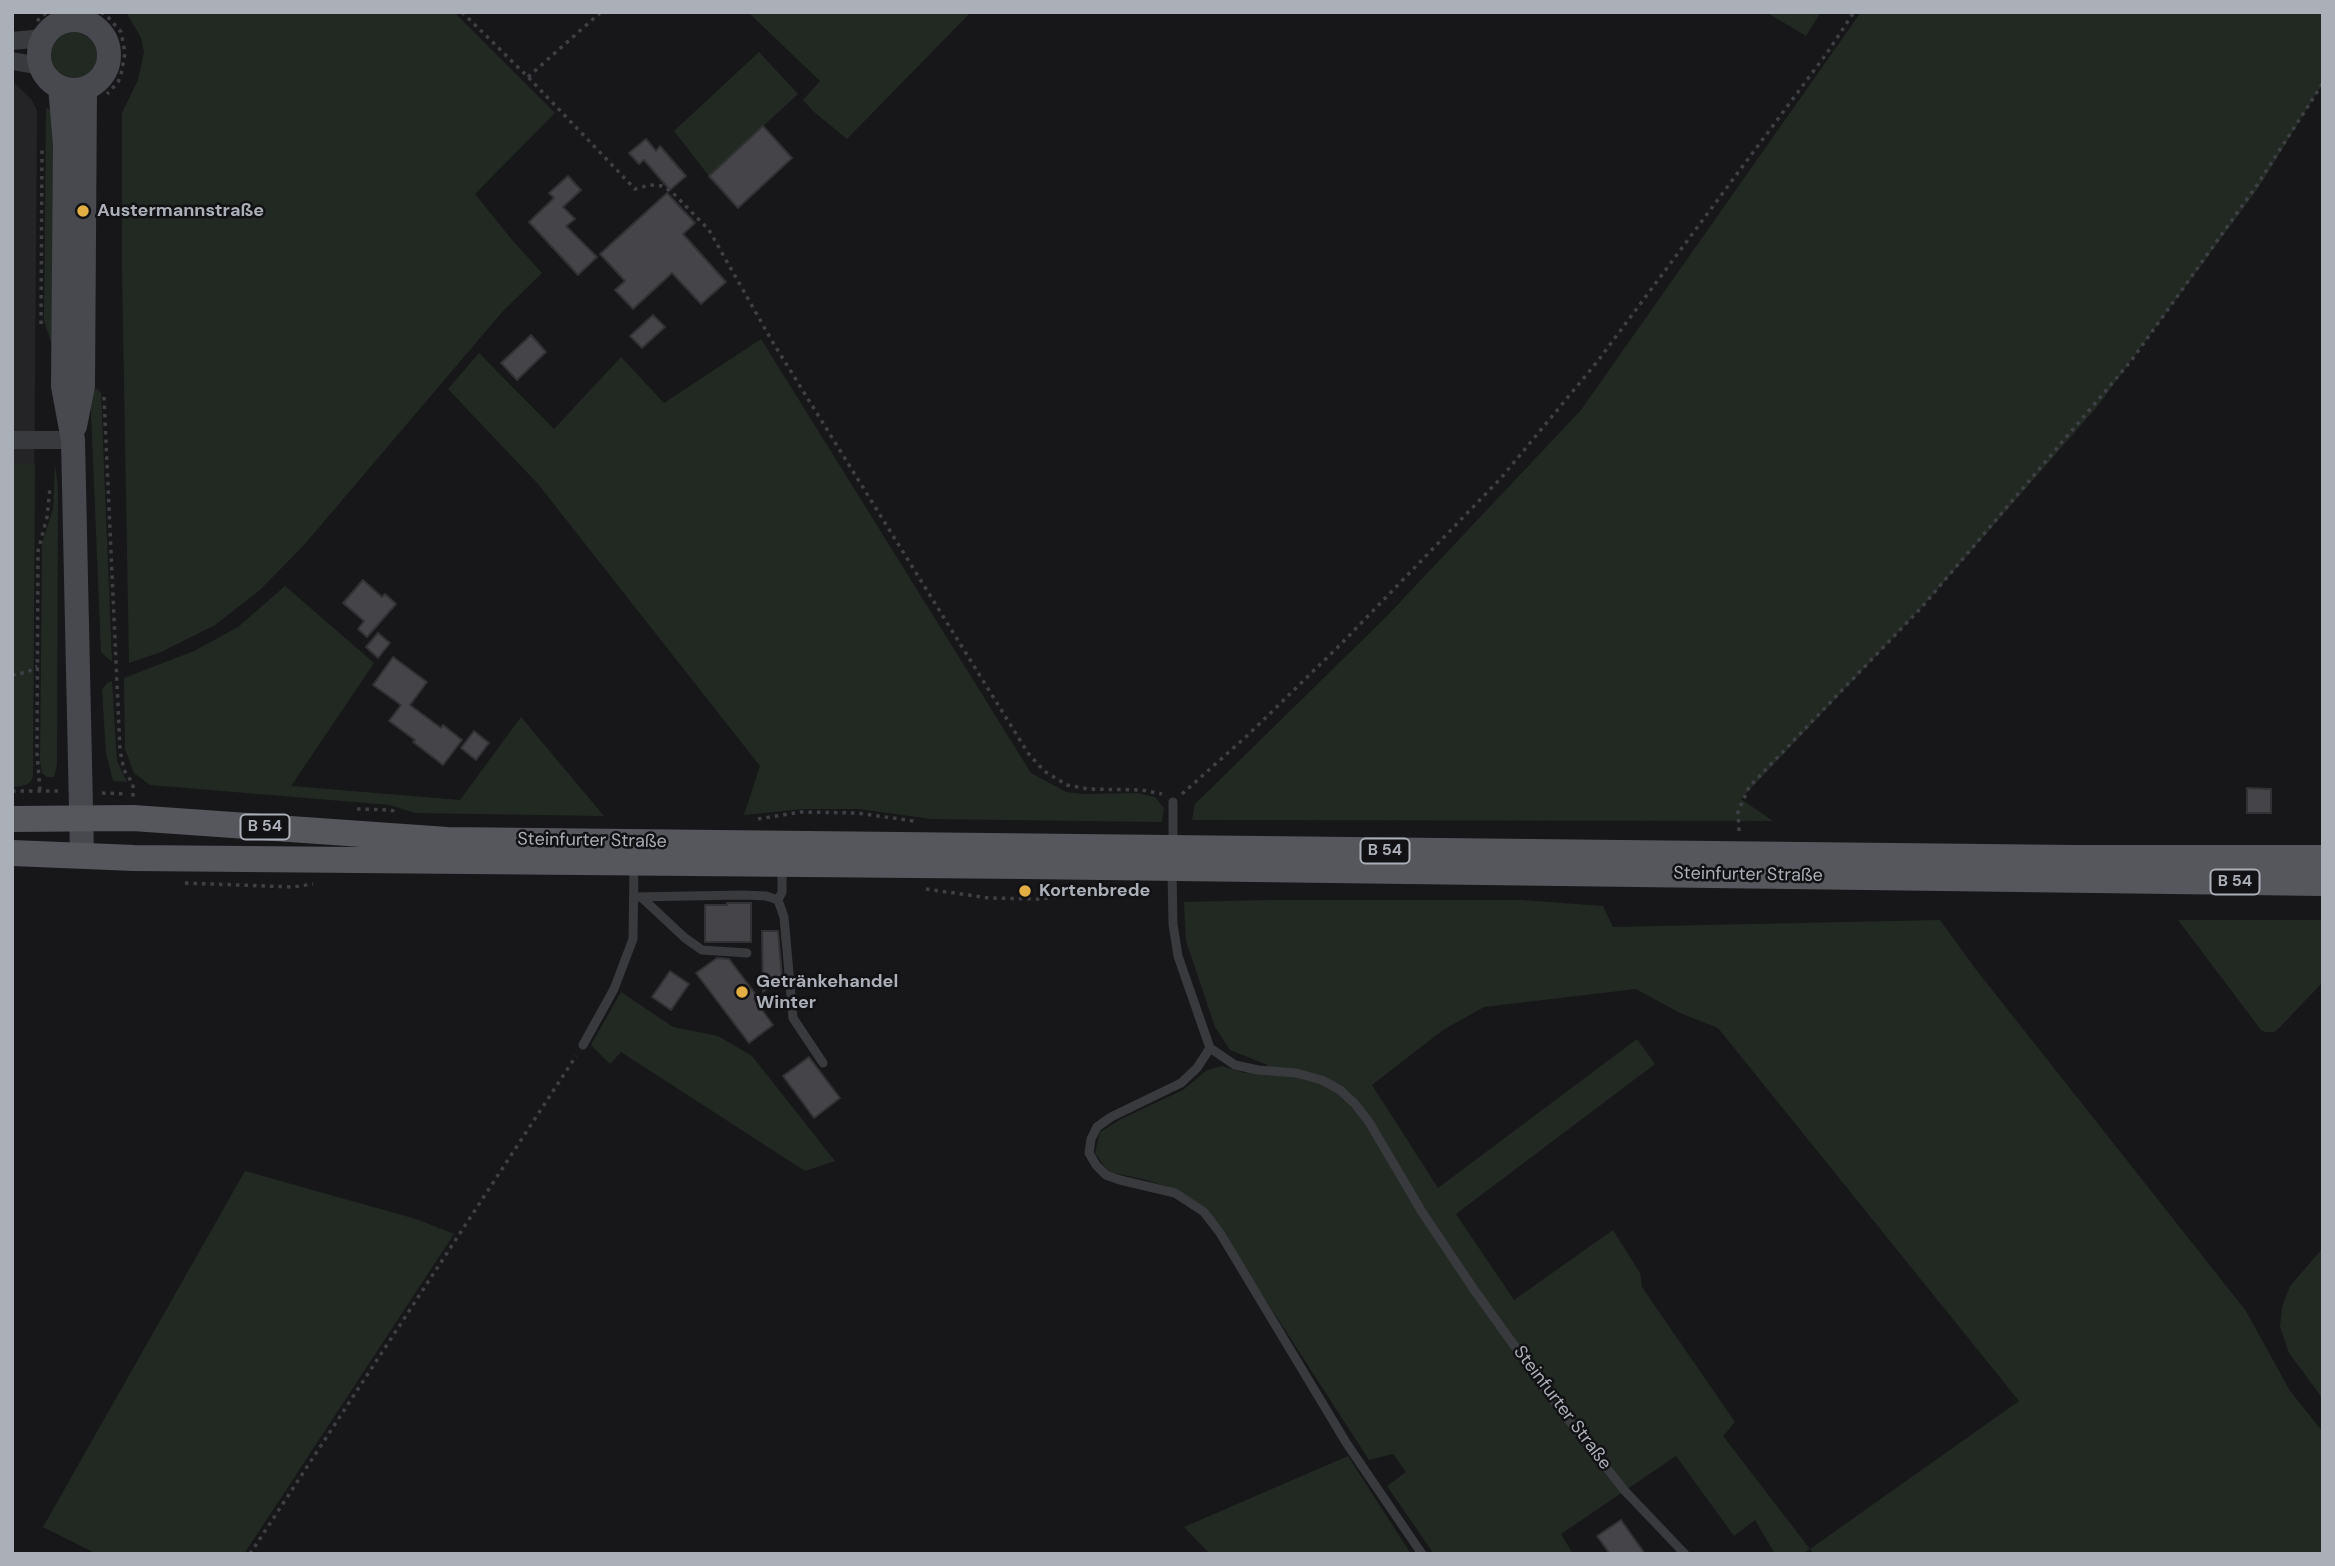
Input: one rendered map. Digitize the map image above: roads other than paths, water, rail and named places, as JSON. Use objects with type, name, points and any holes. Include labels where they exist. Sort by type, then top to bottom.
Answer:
[{"type":"main road","points":[[98,16],[109,57],[102,76],[85,89],[68,90],[50,81],[41,66],[39,55],[51,20],[98,16]]},
{"type":"main road","points":[[60,87],[65,145],[63,386],[73,440],[82,855]]},
{"type":"main road","points":[[73,440],[83,386],[85,89]]},
{"type":"main road","name":"Steinfurter Straße","points":[[12,819],[133,818],[447,839],[2323,883]]},
{"type":"main road","name":"Steinfurter Straße","points":[[12,853],[134,858],[781,864],[1172,858],[2323,858]]},
{"type":"street","points":[[12,41],[51,20]]},
{"type":"street","points":[[12,61],[41,66]]},
{"type":"street","points":[[12,440],[73,440]]},
{"type":"lane","points":[[1173,802],[1173,924],[1178,956],[1210,1048],[1197,1068],[1181,1083],[1111,1117],[1097,1127],[1091,1139],[1089,1153],[1106,1175],[1175,1193],[1204,1212],[1220,1233],[1348,1444],[1422,1554]]},
{"type":"lane","name":"Steinfurter Straße","points":[[583,1045],[614,989],[633,939],[638,897],[634,862]]},
{"type":"lane","points":[[781,864],[782,892],[778,900],[784,917],[793,1018],[823,1063]]},
{"type":"lane","points":[[638,897],[743,895],[766,896],[778,900]]},
{"type":"lane","points":[[638,897],[702,950],[747,953]]},
{"type":"lane","name":"Steinfurter Straße","points":[[1210,1048],[1235,1065],[1296,1073],[1322,1080],[1340,1090],[1355,1104],[1475,1291],[1558,1405],[1624,1490],[1685,1554]]},
{"type":"place","name":"Austermannstraße","points":[[83,211]]},
{"type":"place","name":"Kortenbrede","points":[[1025,891]]},
{"type":"place","name":"Getränkehandel Winter","points":[[742,992]]}]
